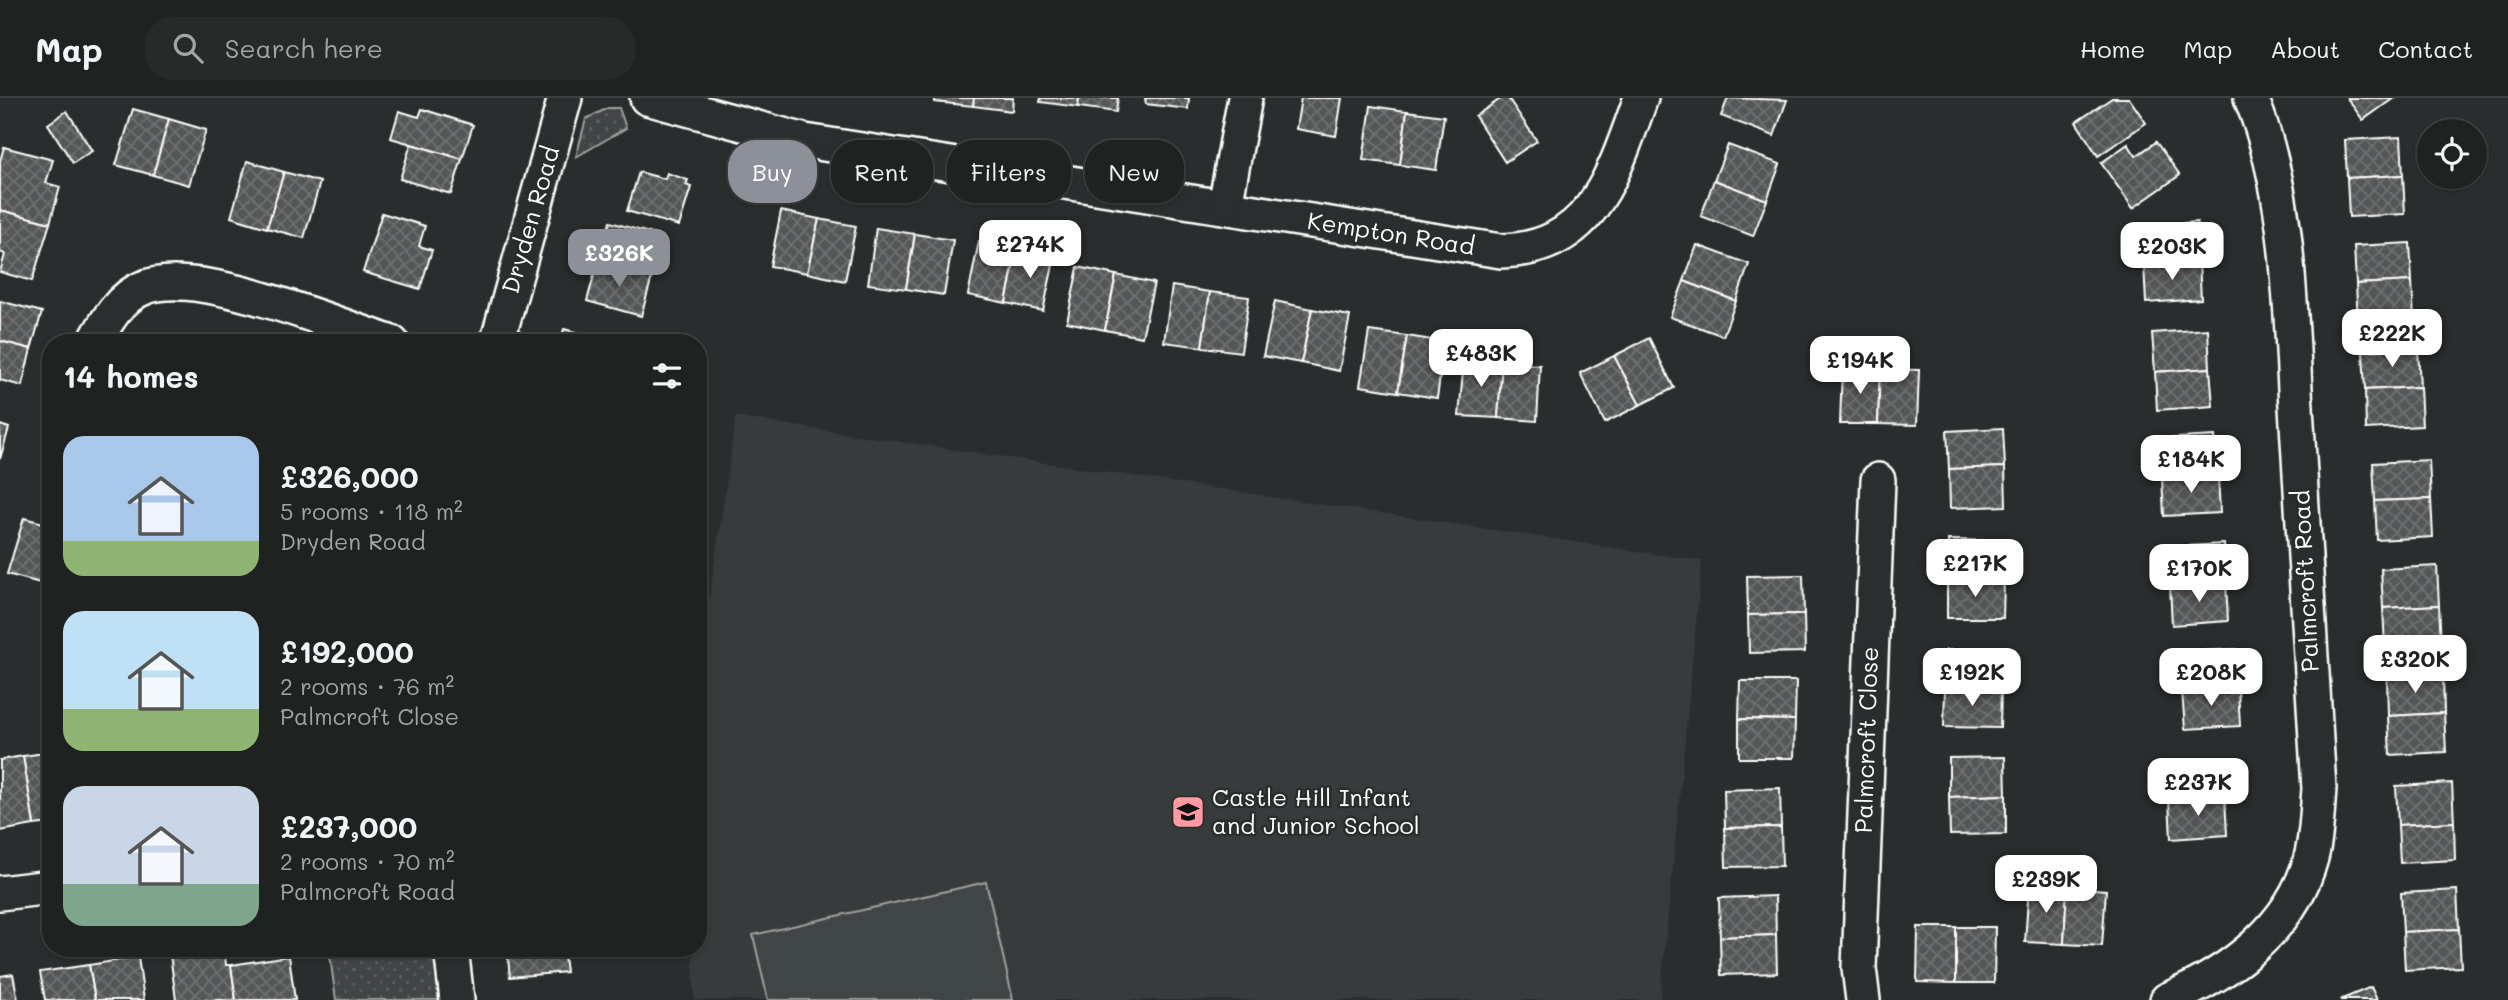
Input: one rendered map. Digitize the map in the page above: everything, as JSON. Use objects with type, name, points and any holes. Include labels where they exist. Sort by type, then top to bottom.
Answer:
[{"type":"street","name":"Dryden Road","points":[[499,334],[565,98]]},
{"type":"street","name":"Kempton Road","points":[[647,98],[805,141],[1225,206],[1480,249],[1523,251],[1558,238],[1588,215],[1615,170],[1641,98]]},
{"type":"street","points":[[1225,206],[1245,98]]},
{"type":"street","name":"Palmcroft Road","points":[[2167,1000],[2220,975],[2248,954],[2268,933],[2300,886],[2311,859],[2316,825],[2319,789],[2291,329],[2274,185],[2251,98]]},
{"type":"street","points":[[99,334],[125,300],[143,288],[168,283],[192,283],[233,292],[364,334]]},
{"type":"street","name":"Palmcroft Close","points":[[1863,1000],[1859,968],[1860,916],[1878,480]]},
{"type":"street","points":[[0,893],[42,888]]},
{"type":"street","points":[[451,957],[457,1000]]},
{"type":"shaded area","points":[[608,108],[619,108],[626,128],[576,157],[586,119]]},
{"type":"shaded area","name":"Castle Hill Infant and Junior School","points":[[736,417],[1702,561],[1660,1000],[694,1000],[693,957],[707,957],[707,614]]},
{"type":"shaded area","points":[[986,882],[1013,1000],[768,1000],[753,935]]},
{"type":"shaded area","points":[[330,957],[435,957],[441,1000],[336,1000]]},
{"type":"building","points":[[935,98],[974,98],[973,106],[935,102]]},
{"type":"building","points":[[974,98],[1013,98],[1012,111],[973,106]]},
{"type":"building","points":[[1041,98],[1079,98],[1078,107],[1040,102]]},
{"type":"building","points":[[1079,98],[1118,98],[1116,112],[1078,107]]},
{"type":"building","points":[[1145,98],[1189,98],[1188,109],[1146,104]]},
{"type":"building","points":[[1301,98],[1342,98],[1336,136],[1296,129]]},
{"type":"building","points":[[1502,98],[1508,98],[1537,141],[1505,162],[1475,116]]},
{"type":"building","points":[[1728,98],[1787,100],[1774,136],[1721,116]]},
{"type":"building","points":[[2112,98],[2129,98],[2146,123],[2098,156],[2076,122]]},
{"type":"building","points":[[2347,98],[2394,98],[2363,120]]},
{"type":"building","points":[[1371,106],[1407,111],[1400,165],[1363,160]]},
{"type":"building","points":[[133,109],[169,119],[153,175],[116,165]]},
{"type":"building","points":[[422,109],[473,125],[462,159],[391,138],[399,111],[419,117]]},
{"type":"building","points":[[67,111],[92,151],[73,163],[48,124]]},
{"type":"building","points":[[1407,111],[1444,116],[1436,170],[1400,165]]},
{"type":"building","points":[[169,119],[206,130],[189,185],[153,175]]},
{"type":"building","points":[[2401,137],[2403,175],[2347,178],[2345,140]]},
{"type":"building","points":[[2156,142],[2180,175],[2133,208],[2101,163],[2128,144],[2136,156]]},
{"type":"building","points":[[411,144],[462,159],[451,194],[400,179]]},
{"type":"building","points":[[1728,145],[1780,164],[1767,200],[1714,180]]},
{"type":"building","points":[[4,147],[53,160],[46,183],[60,187],[50,223],[0,210],[0,161]]},
{"type":"building","points":[[247,161],[284,172],[267,228],[231,217]]},
{"type":"building","points":[[284,172],[320,182],[304,238],[267,228]]},
{"type":"building","points":[[639,172],[665,179],[667,173],[688,180],[686,185],[691,187],[679,226],[627,211]]},
{"type":"building","points":[[2403,175],[2405,214],[2349,217],[2347,178]]},
{"type":"building","points":[[1714,180],[1767,200],[1753,236],[1701,216]]},
{"type":"building","points":[[0,210],[50,223],[32,281],[0,272],[5,254],[0,252]]},
{"type":"building","points":[[781,211],[819,219],[807,273],[770,266]]},
{"type":"building","points":[[382,213],[425,226],[419,246],[432,250],[420,289],[363,272]]},
{"type":"building","points":[[819,219],[856,226],[845,281],[807,273]]},
{"type":"building","points":[[610,222],[663,237],[652,277],[598,261]]},
{"type":"building","points":[[2197,222],[2199,261],[2144,264],[2141,226]]},
{"type":"building","points":[[876,228],[915,234],[906,289],[868,284]]},
{"type":"building","points":[[915,234],[953,240],[944,295],[906,289]]},
{"type":"building","points":[[979,241],[1017,249],[1006,303],[968,295]]},
{"type":"building","points":[[2410,243],[2412,281],[2356,284],[2354,246]]},
{"type":"building","points":[[1697,245],[1749,264],[1736,301],[1684,281]]},
{"type":"building","points":[[1017,249],[1055,256],[1043,311],[1006,303]]},
{"type":"building","points":[[598,261],[652,277],[641,316],[587,301]]},
{"type":"building","points":[[2199,261],[2201,299],[2146,303],[2144,264]]},
{"type":"building","points":[[1078,267],[1116,275],[1105,330],[1067,322]]},
{"type":"building","points":[[1116,275],[1154,283],[1142,337],[1105,330]]},
{"type":"building","points":[[1684,281],[1736,301],[1723,336],[1670,317]]},
{"type":"building","points":[[2412,281],[2414,320],[2358,323],[2356,284]]},
{"type":"building","points":[[1172,286],[1210,292],[1202,347],[1164,342]]},
{"type":"building","points":[[1210,292],[1249,297],[1241,352],[1202,347]]},
{"type":"building","points":[[0,301],[42,312],[31,349],[0,341]]},
{"type":"building","points":[[1275,301],[1312,309],[1301,363],[1263,356]]},
{"type":"building","points":[[1312,309],[1350,316],[1339,371],[1301,363]]},
{"type":"building","points":[[564,329],[583,334],[563,334]]},
{"type":"building","points":[[2208,329],[2210,368],[2155,372],[2152,333]]},
{"type":"building","points":[[1369,331],[1407,336],[1398,392],[1360,386]]},
{"type":"building","points":[[1407,336],[1445,342],[1437,398],[1398,392]]},
{"type":"building","points":[[1649,338],[1674,388],[1640,405],[1614,356]]},
{"type":"building","points":[[0,341],[31,349],[22,386],[0,380]]},
{"type":"building","points":[[2418,348],[2420,387],[2365,390],[2363,351]]},
{"type":"building","points":[[1614,356],[1640,405],[1605,423],[1580,373]]},
{"type":"building","points":[[1464,360],[1502,363],[1498,418],[1459,416]]},
{"type":"building","points":[[1502,363],[1540,365],[1537,421],[1498,418]]},
{"type":"building","points":[[1842,368],[1880,369],[1878,424],[1840,424]]},
{"type":"building","points":[[2210,368],[2213,406],[2157,410],[2155,372]]},
{"type":"building","points":[[1880,369],[1919,370],[1917,425],[1878,424]]},
{"type":"building","points":[[2420,387],[2422,426],[2366,429],[2365,390]]},
{"type":"building","points":[[0,425],[9,428],[0,459]]},
{"type":"building","points":[[2003,428],[2005,467],[1949,469],[1947,431]]},
{"type":"building","points":[[2215,436],[2218,474],[2162,478],[2160,439]]},
{"type":"building","points":[[2429,460],[2431,499],[2375,501],[2373,463]]},
{"type":"building","points":[[2005,467],[2006,506],[1950,508],[1949,469]]},
{"type":"building","points":[[2218,474],[2220,513],[2164,516],[2162,478]]},
{"type":"building","points":[[2431,499],[2433,537],[2377,540],[2375,501]]},
{"type":"building","points":[[24,518],[42,523],[42,583],[7,574]]},
{"type":"building","points":[[1948,540],[2004,541],[2004,580],[1947,579]]},
{"type":"building","points":[[2224,544],[2226,582],[2170,586],[2168,547]]},
{"type":"building","points":[[2437,566],[2439,605],[2383,608],[2381,569]]},
{"type":"building","points":[[1803,575],[1804,614],[1748,615],[1747,576]]},
{"type":"building","points":[[1947,579],[2004,580],[2003,618],[1947,618]]},
{"type":"building","points":[[2226,582],[2228,621],[2172,625],[2170,586]]},
{"type":"building","points":[[2439,605],[2441,643],[2385,646],[2383,608]]},
{"type":"building","points":[[1804,614],[1805,652],[1749,653],[1748,615]]},
{"type":"building","points":[[2236,649],[2238,688],[2182,691],[2180,652]]},
{"type":"building","points":[[1946,650],[2002,651],[2001,689],[1945,688]]},
{"type":"building","points":[[2443,675],[2444,713],[2388,716],[2387,677]]},
{"type":"building","points":[[1740,681],[1796,681],[1795,720],[1739,719]]},
{"type":"building","points":[[1945,688],[2001,689],[2000,728],[1944,727]]},
{"type":"building","points":[[2238,688],[2240,726],[2185,729],[2182,691]]},
{"type":"building","points":[[2444,713],[2446,752],[2390,755],[2388,716]]},
{"type":"building","points":[[1739,719],[1795,720],[1794,758],[1739,758]]},
{"type":"building","points":[[42,753],[42,824],[34,825],[23,756]]},
{"type":"building","points":[[23,756],[34,825],[0,831],[0,760]]},
{"type":"building","points":[[2005,757],[2006,795],[1949,797],[1949,758]]},
{"type":"building","points":[[2222,758],[2225,797],[2169,800],[2167,762]]},
{"type":"building","points":[[2452,783],[2454,822],[2398,825],[2396,786]]},
{"type":"building","points":[[1780,788],[1781,827],[1725,828],[1724,790]]},
{"type":"building","points":[[2006,795],[2006,834],[1950,835],[1949,797]]},
{"type":"building","points":[[2225,797],[2227,835],[2171,839],[2169,800]]},
{"type":"building","points":[[2454,822],[2455,860],[2400,863],[2398,825]]},
{"type":"building","points":[[1781,827],[1782,866],[1726,867],[1725,828]]},
{"type":"building","points":[[2029,885],[2067,887],[2064,944],[2025,942]]},
{"type":"building","points":[[2067,887],[2106,890],[2102,946],[2064,944]]},
{"type":"building","points":[[2457,890],[2459,929],[2403,932],[2401,893]]},
{"type":"building","points":[[1775,896],[1776,935],[1720,937],[1719,898]]},
{"type":"building","points":[[1918,927],[1956,927],[1956,983],[1917,982]]},
{"type":"building","points":[[1956,927],[1995,927],[1994,983],[1956,983]]},
{"type":"building","points":[[2459,929],[2461,967],[2405,970],[2403,932]]},
{"type":"building","points":[[1776,935],[1777,973],[1721,975],[1720,937]]},
{"type":"building","points":[[138,957],[144,1000],[95,1000],[89,965]]},
{"type":"building","points":[[170,957],[225,957],[226,965],[231,965],[236,1000],[176,1000]]},
{"type":"building","points":[[289,957],[295,1000],[236,1000],[231,965]]},
{"type":"building","points":[[508,957],[564,957],[566,972],[510,977]]},
{"type":"building","points":[[89,965],[95,1000],[45,1000],[40,972]]},
{"type":"building","points":[[13,974],[18,1000],[0,1000],[0,976]]},
{"type":"building","points":[[2371,987],[2377,1000],[2340,1000]]},
{"type":"place","name":"Castle Hill Infant and Junior School","points":[[1188,812]]}]
